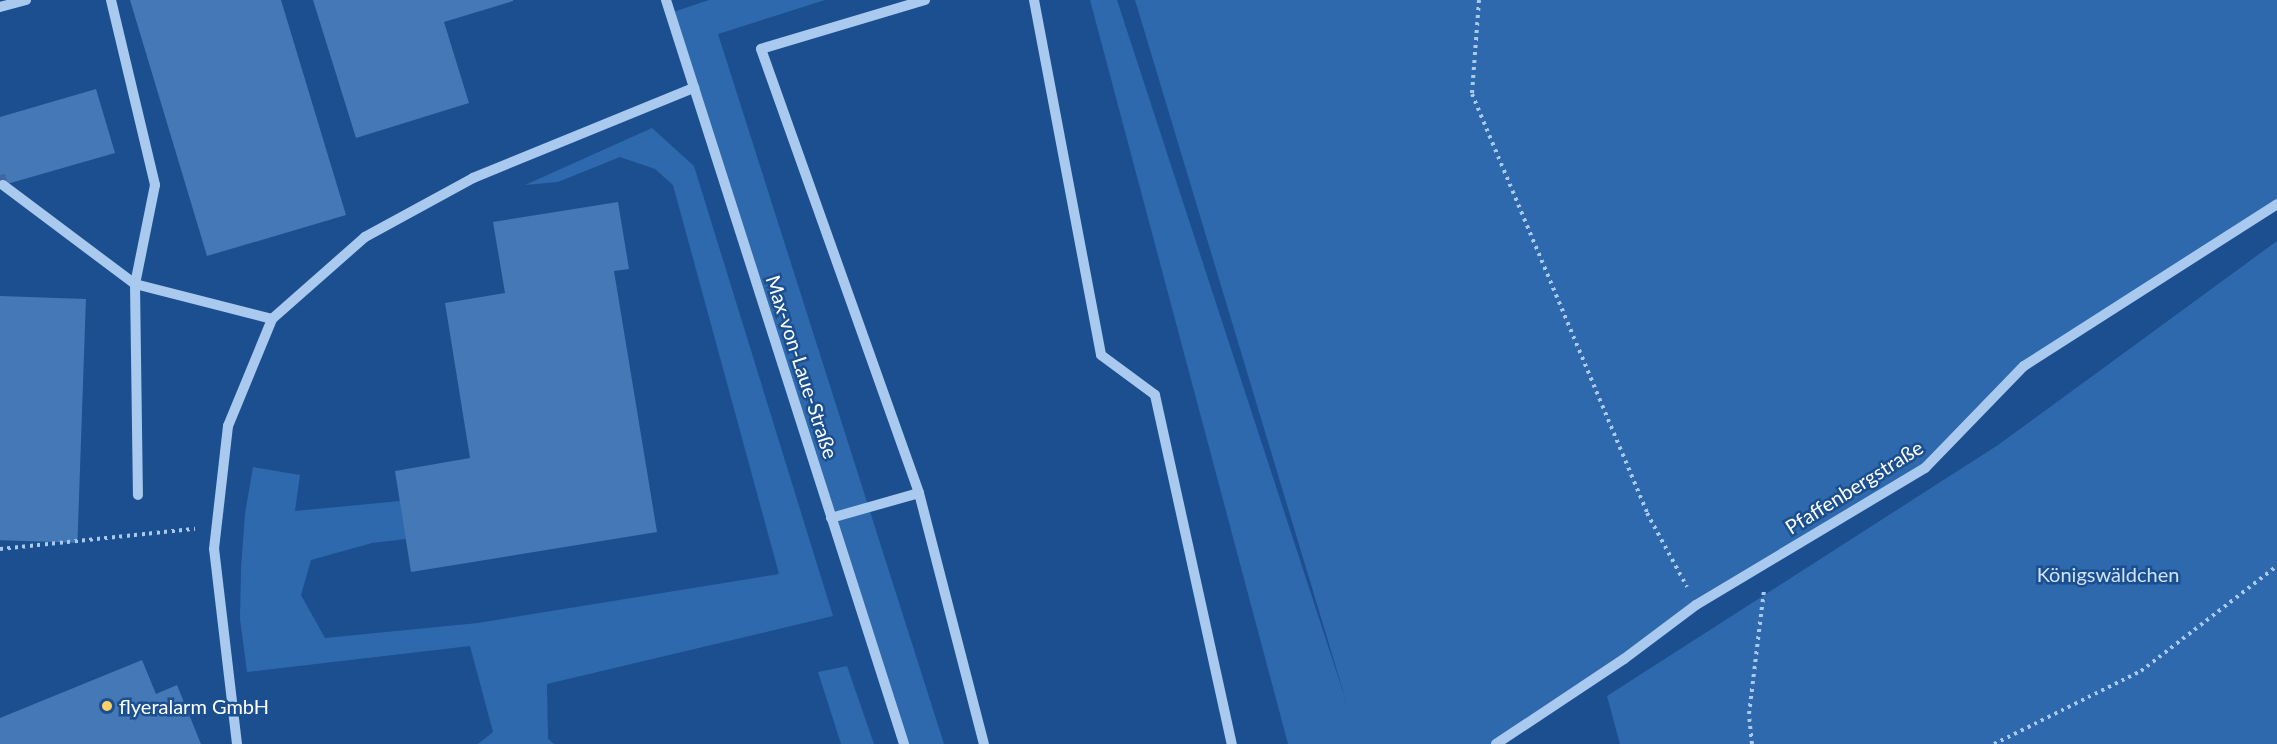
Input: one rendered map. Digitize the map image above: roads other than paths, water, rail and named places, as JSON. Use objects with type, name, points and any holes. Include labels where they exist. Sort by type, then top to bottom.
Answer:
[{"type":"street","points":[[0,7],[26,0]]},
{"type":"street","points":[[111,0],[155,185],[135,284],[138,495]]},
{"type":"street","name":"Max-von-Laue-Straße","points":[[666,0],[904,744]]},
{"type":"street","points":[[925,0],[761,49],[920,493],[984,744]]},
{"type":"street","points":[[1034,0],[1101,355],[1155,395],[1232,744]]},
{"type":"street","points":[[237,744],[214,549],[228,426],[272,319],[365,237],[473,178],[694,88]]},
{"type":"street","points":[[3,185],[135,284],[272,319]]},
{"type":"street","name":"Pfaffenbergstraße","points":[[1496,744],[1624,659],[1696,605],[1926,468],[2024,366],[2277,204]]},
{"type":"street","points":[[831,518],[920,493]]},
{"type":"tunnel","points":[[0,175],[3,185]]},
{"type":"place","name":"flyeralarm GmbH","points":[[107,706]]},
{"type":"park label","name":"Königswäldchen","points":[[2108,574]]}]
